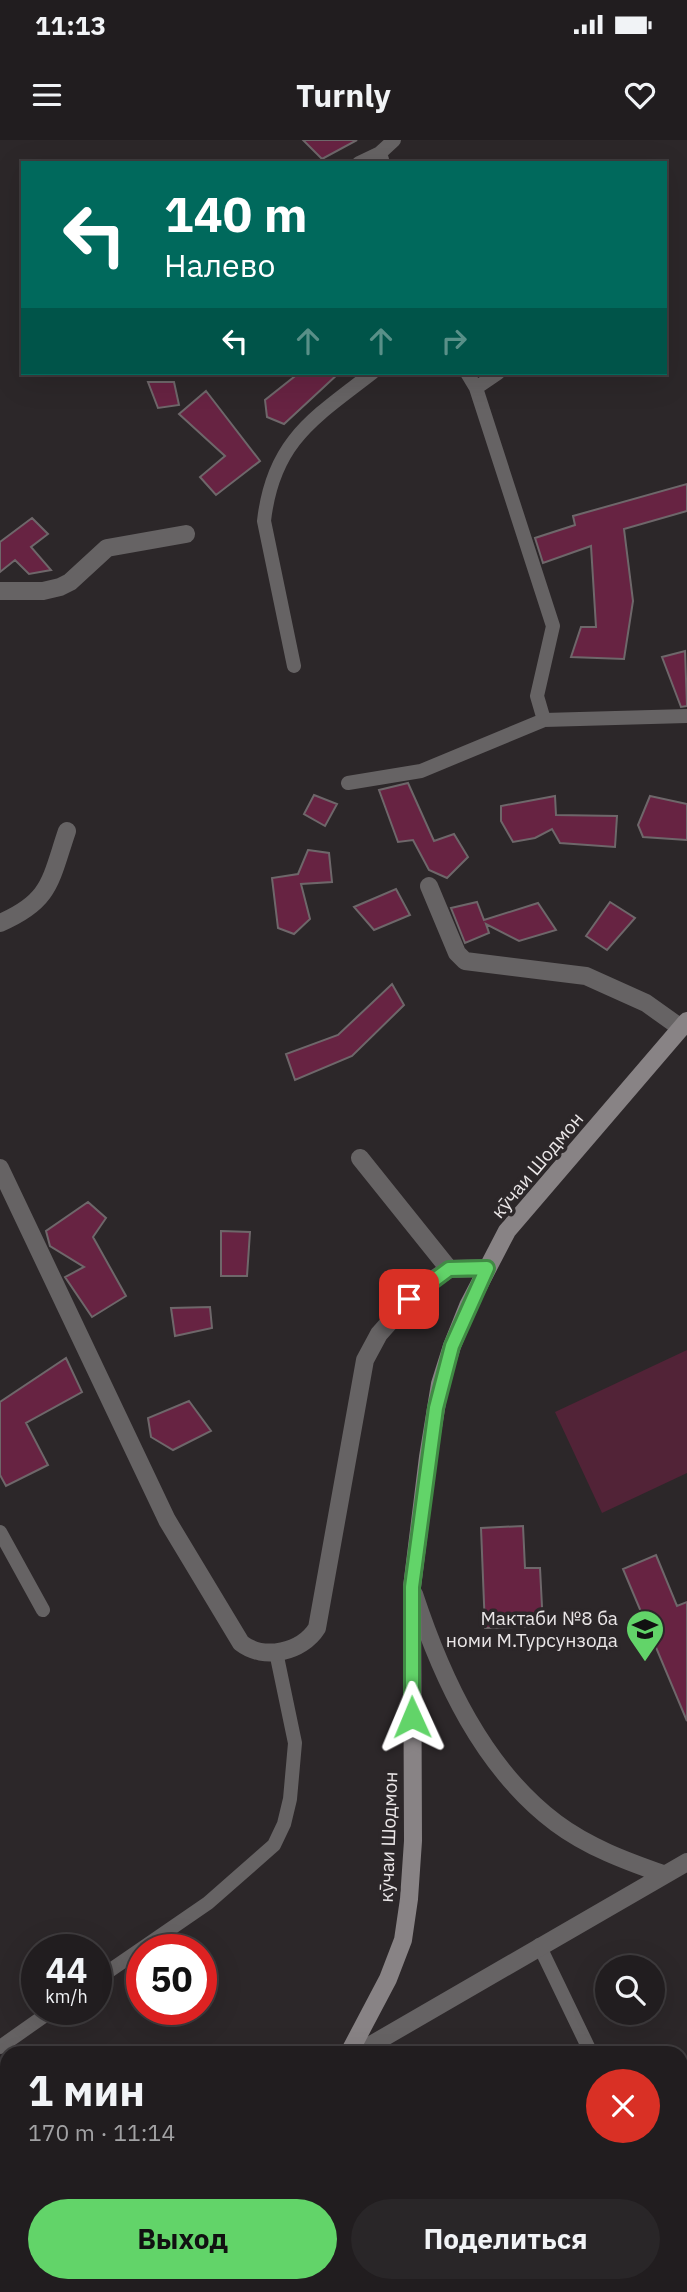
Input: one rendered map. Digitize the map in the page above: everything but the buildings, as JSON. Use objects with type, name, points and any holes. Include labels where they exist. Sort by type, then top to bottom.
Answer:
[{"type":"main road","name":"кӯчаи Шодмон","points":[[353,2046],[388,1979],[403,1940],[409,1899],[413,1841],[412,1587],[440,1384],[452,1346],[507,1231],[684,1024]]},
{"type":"street","points":[[0,592],[43,591],[60,587],[107,548],[186,534]]},
{"type":"street","points":[[0,923],[27,911],[38,901],[52,874],[66,831]]},
{"type":"street","points":[[429,886],[457,953],[465,961],[586,976],[646,1003],[684,1024]]},
{"type":"street","points":[[360,1158],[449,1269]]},
{"type":"street","points":[[0,1168],[167,1520],[240,1643],[251,1650],[276,1652],[306,1641],[317,1628],[365,1360],[379,1334],[419,1289],[449,1269],[487,1268]]},
{"type":"street","points":[[412,1587],[434,1655],[461,1708],[512,1781],[555,1822],[579,1838],[663,1874]]},
{"type":"street","points":[[385,2046],[539,1945],[687,1862]]},
{"type":"lane","points":[[381,158],[394,140]]},
{"type":"lane","points":[[294,666],[264,521],[267,497],[291,441],[310,421],[369,375]]},
{"type":"lane","points":[[468,375],[475,388],[553,626],[537,696],[544,720]]},
{"type":"lane","points":[[475,388],[495,375]]},
{"type":"lane","points":[[348,783],[421,771],[544,720],[687,716]]},
{"type":"lane","points":[[0,1532],[43,1610]]},
{"type":"lane","points":[[112,1969],[208,1903],[274,1845],[284,1824],[290,1799],[295,1743],[276,1652]]},
{"type":"lane","points":[[539,1945],[588,2046]]},
{"type":"lane","points":[[0,2046],[31,2025]]},
{"type":"shaded area","points":[[687,1350],[687,1473],[602,1513],[555,1412]]},
{"type":"place","name":"Мактаби №8 ба номи М.Турсунзода","points":[[645,1663]]},
{"type":"route","points":[[409,1299],[449,1269],[487,1268],[468,1306],[440,1384],[412,1587],[412,1717]]}]
